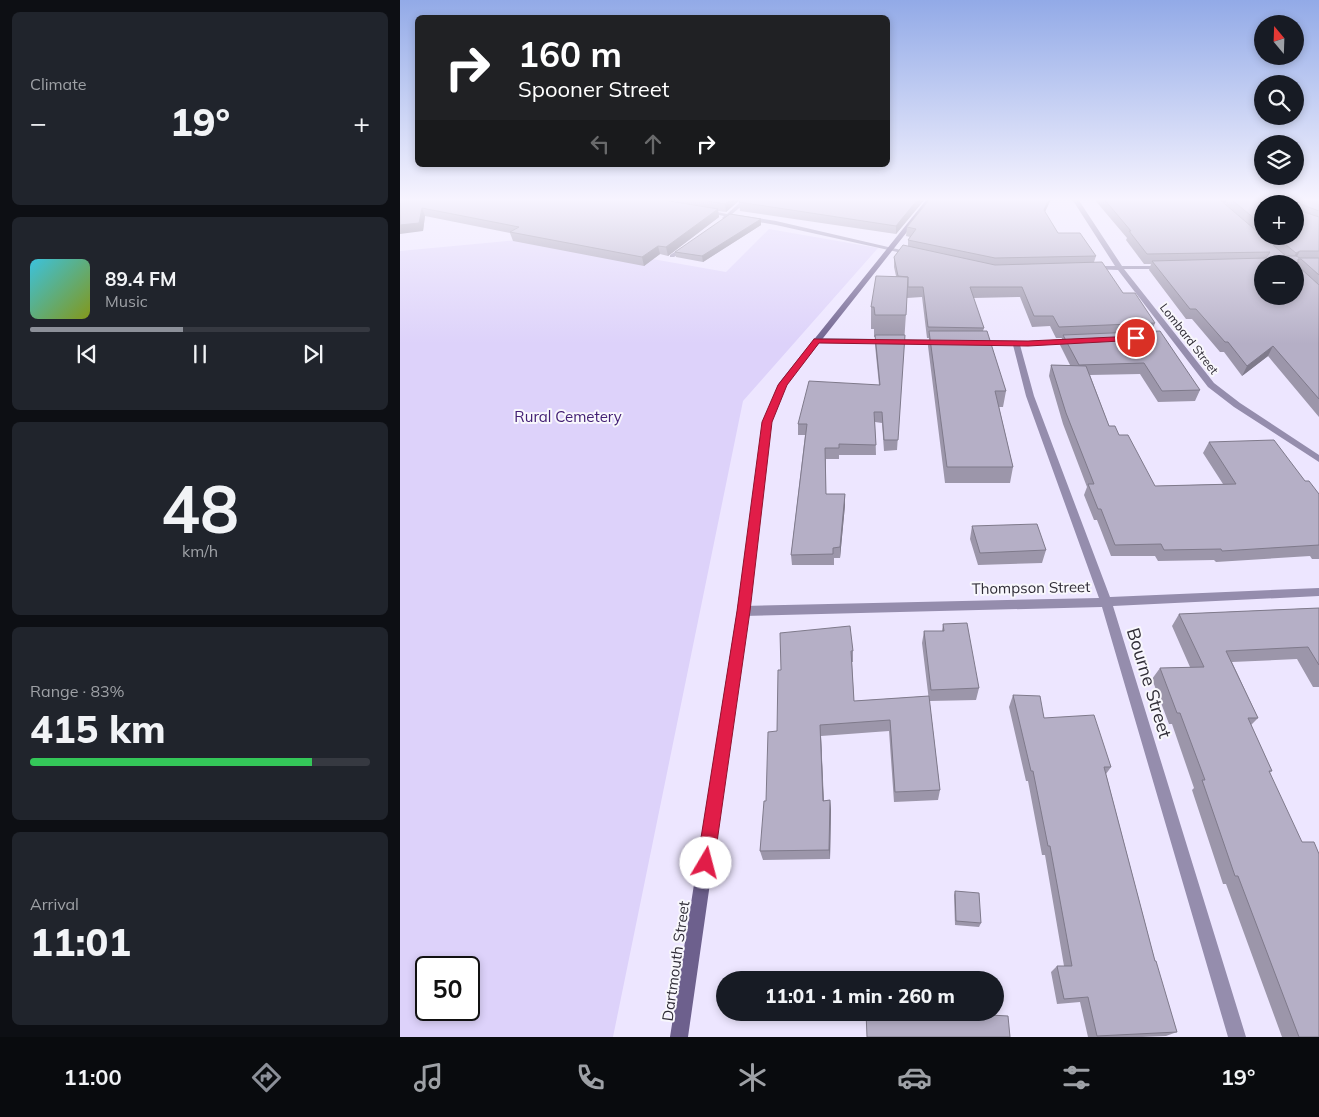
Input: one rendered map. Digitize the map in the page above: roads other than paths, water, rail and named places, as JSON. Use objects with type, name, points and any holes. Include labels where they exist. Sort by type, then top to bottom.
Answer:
[{"type":"main road","name":"Dartmouth Street","points":[[679,1037],[743,611],[767,422],[782,385],[890,248]]},
{"type":"street","points":[[672,256],[684,247]]},
{"type":"street","name":"Lombard Street","points":[[1107,247],[1120,268],[1211,385],[1319,459]]},
{"type":"street","points":[[890,248],[918,254]]},
{"type":"street","points":[[1091,268],[1168,266]]},
{"type":"street","points":[[1163,337],[1172,336]]},
{"type":"street","points":[[817,340],[946,342]]},
{"type":"street","points":[[966,342],[1086,341]]},
{"type":"street","name":"Bourne Street","points":[[1016,343],[1030,396],[1106,602],[1237,1037]]},
{"type":"street","name":"Thompson Street","points":[[743,611],[1106,602],[1319,592]]},
{"type":"park label","name":"Rural Cemetery","points":[[568,417]]}]
